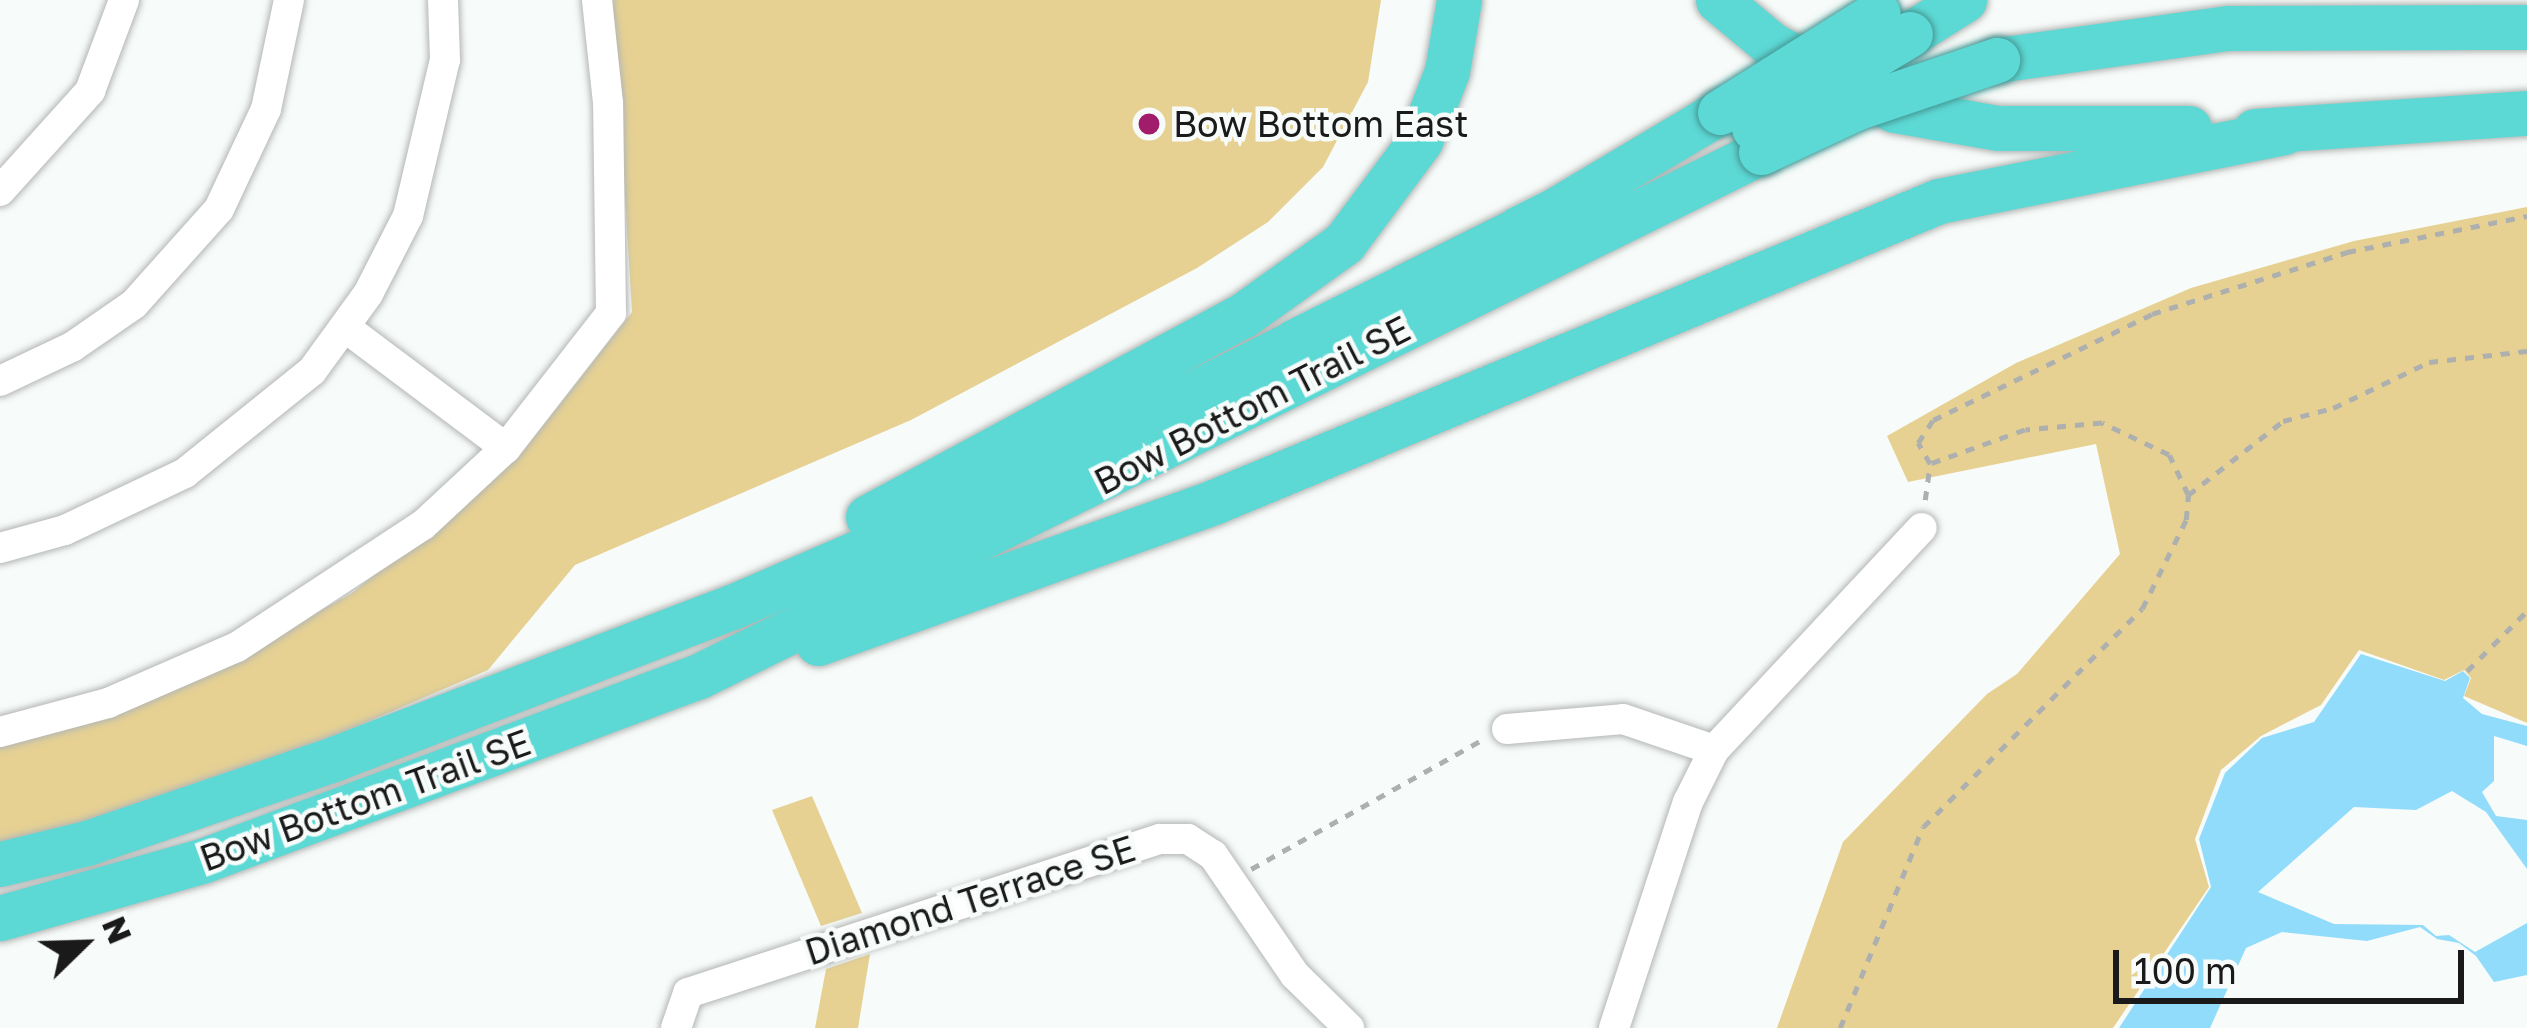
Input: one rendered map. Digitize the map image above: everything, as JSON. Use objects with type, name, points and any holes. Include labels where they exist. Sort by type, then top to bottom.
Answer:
[{"type":"highway","points":[[668,626],[1242,316],[1316,267],[1383,199],[1420,141],[1447,71],[1459,0]]},
{"type":"highway","points":[[1718,0],[1772,45],[1895,110],[1998,128],[2284,132],[2527,113]]},
{"type":"highway","points":[[1742,132],[1895,16],[1964,0]]},
{"type":"highway","name":"Bow Bottom Trail SE","points":[[0,864],[87,843],[336,758],[668,626],[732,607],[951,512],[1210,389],[1552,212],[1742,132],[1858,107],[1997,60],[2228,28],[2527,27]]},
{"type":"highway","name":"Bow Bottom Trail SE","points":[[0,917],[202,861],[699,676],[1615,221],[1742,132]]},
{"type":"highway","points":[[699,676],[823,641],[1216,501],[1939,201],[2284,132]]},
{"type":"street","points":[[0,191],[90,91],[124,0]]},
{"type":"street","points":[[0,382],[72,347],[134,304],[219,209],[266,109],[289,0]]},
{"type":"street","points":[[0,548],[65,530],[185,473],[251,428],[346,328],[392,252],[429,154],[446,60],[443,0]]},
{"type":"street","points":[[0,732],[108,704],[237,647],[423,525],[506,448],[610,314],[608,103],[597,0]]},
{"type":"street","points":[[346,328],[506,448]]},
{"type":"street","points":[[1614,1028],[1688,802],[1714,750],[1922,527]]},
{"type":"street","points":[[1507,729],[1622,719],[1714,750]]},
{"type":"street","name":"Diamond Terrace SE","points":[[676,1028],[688,993],[1160,838],[1188,839],[1213,855],[1295,975],[1349,1028]]},
{"type":"path","points":[[1922,527],[1930,464],[1918,443],[1933,420],[2152,314],[2347,252],[2527,216]]},
{"type":"path","points":[[2188,495],[2283,421],[2333,408],[2429,362],[2527,351]]},
{"type":"path","points":[[1840,1028],[1923,827],[2142,609],[2186,520],[2188,495],[2169,454],[2102,423],[2025,430],[1930,464]]},
{"type":"path","points":[[2467,671],[2527,610]]},
{"type":"path","points":[[1230,880],[1507,729]]},
{"type":"shaded area","points":[[613,0],[1381,0],[1368,82],[1323,167],[1268,222],[1197,268],[911,420],[575,565],[488,670],[346,731],[90,823],[0,846],[0,743],[204,675],[352,593],[517,459],[632,312]]},
{"type":"shaded area","points":[[2527,207],[2527,723],[2464,696],[2471,678],[2464,670],[2444,680],[2359,650],[2321,705],[2261,736],[2221,770],[2195,839],[2209,887],[2113,1028],[1777,1028],[1843,842],[1987,694],[2017,674],[2120,554],[2096,444],[1908,482],[1887,436],[2016,363],[2191,288],[2354,241]]},
{"type":"shaded area","points":[[812,796],[862,913],[821,926],[772,810]]},
{"type":"shaded area","points":[[870,954],[858,1028],[815,1028],[826,969]]},
{"type":"water","points":[[2361,654],[2445,681],[2463,671],[2470,678],[2463,698],[2482,714],[2527,726],[2527,746],[2494,736],[2494,781],[2482,792],[2496,816],[2527,820],[2527,869],[2486,812],[2452,791],[2416,810],[2354,807],[2258,892],[2334,924],[2423,925],[2436,936],[2449,935],[2475,952],[2527,923],[2527,975],[2494,982],[2476,956],[2459,943],[2437,939],[2420,927],[2367,941],[2282,932],[2246,948],[2210,1028],[2119,1028],[2211,887],[2199,839],[2225,773],[2262,738],[2314,722]]},
{"type":"place","name":"Bow Bottom East","points":[[1149,124]]}]
